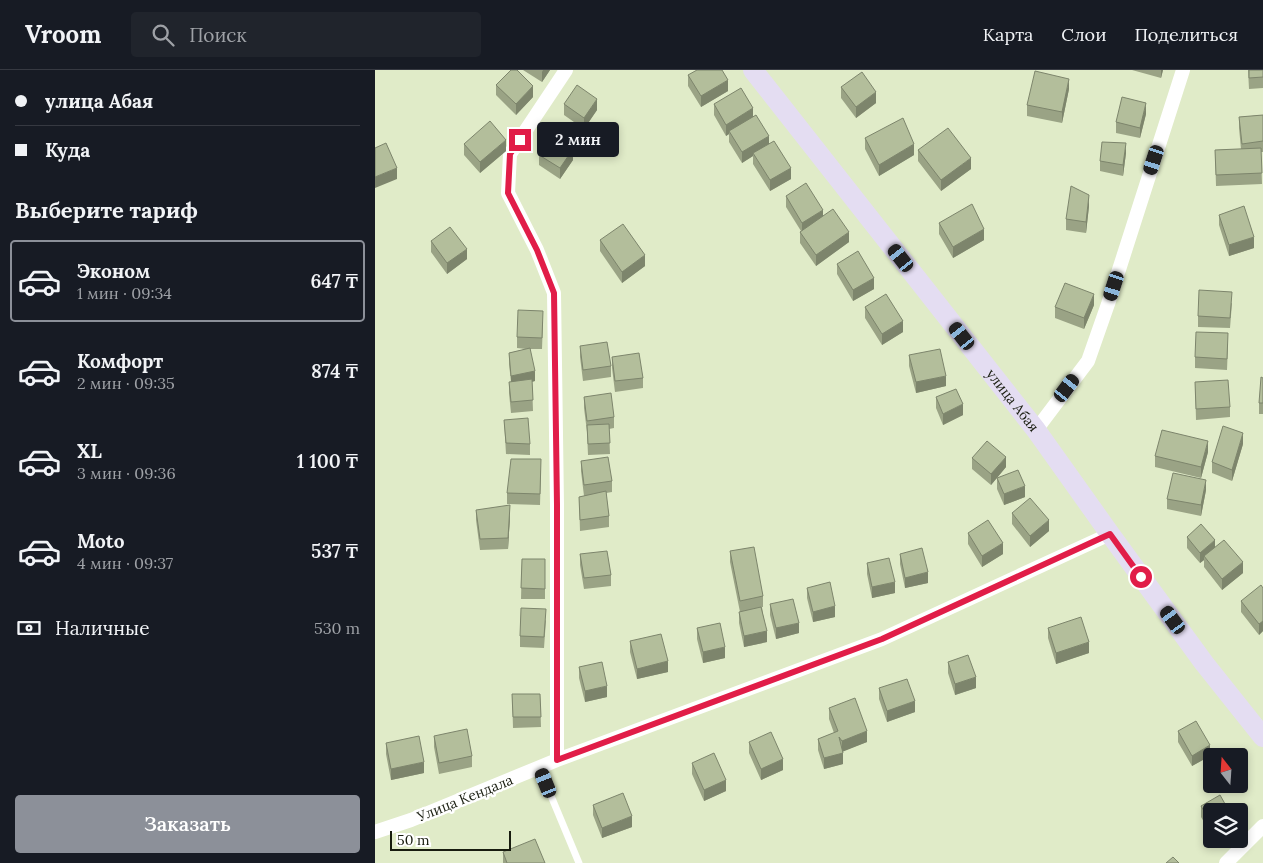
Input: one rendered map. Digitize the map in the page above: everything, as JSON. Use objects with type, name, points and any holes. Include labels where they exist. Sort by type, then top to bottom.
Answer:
[{"type":"street","points":[[557,760],[557,505],[554,293],[537,250],[508,193],[510,154],[566,70]]},
{"type":"street","name":"улица Абая","points":[[753,70],[1036,430],[1204,663],[1263,738]]},
{"type":"street","points":[[1036,430],[1088,361],[1183,70]]},
{"type":"street","name":"Улица Кендала","points":[[375,832],[411,820],[557,760],[882,639],[1110,534]]},
{"type":"street","points":[[1226,863],[1263,826]]},
{"type":"lane","points":[[539,767],[579,863]]},
{"type":"building","points":[[511,70],[517,70],[533,86],[516,104],[496,85]]},
{"type":"building","points":[[697,70],[722,70],[728,80],[701,96],[688,75]]},
{"type":"building","points":[[1249,70],[1263,70],[1263,77],[1249,78]]},
{"type":"building","points":[[1035,71],[1069,79],[1062,112],[1027,105]]},
{"type":"building","points":[[862,72],[876,92],[856,107],[841,87]]},
{"type":"building","points":[[577,85],[597,99],[584,118],[564,104]]},
{"type":"building","points":[[741,88],[753,108],[726,125],[714,104]]},
{"type":"building","points":[[1122,97],[1146,103],[1140,128],[1116,122]]},
{"type":"building","points":[[756,115],[769,136],[742,152],[729,131]]},
{"type":"building","points":[[1263,115],[1263,141],[1242,144],[1239,117]]},
{"type":"building","points":[[903,118],[914,144],[879,165],[865,138]]},
{"type":"building","points":[[490,121],[506,140],[480,162],[464,144]]},
{"type":"building","points":[[948,128],[971,158],[941,180],[918,150]]},
{"type":"building","points":[[552,135],[573,149],[560,168],[539,155]]},
{"type":"building","points":[[774,141],[791,168],[770,180],[753,153]]},
{"type":"building","points":[[1102,142],[1126,143],[1123,165],[1100,161]]},
{"type":"building","points":[[386,143],[397,168],[375,177],[375,148]]},
{"type":"building","points":[[1261,148],[1262,173],[1216,175],[1215,150]]},
{"type":"building","points":[[806,183],[823,210],[802,223],[786,196]]},
{"type":"building","points":[[1071,186],[1089,195],[1086,222],[1066,219]]},
{"type":"building","points":[[972,204],[984,229],[953,247],[939,223]]},
{"type":"building","points":[[1244,206],[1254,237],[1229,245],[1219,215]]},
{"type":"building","points":[[833,209],[849,232],[816,255],[800,232]]},
{"type":"building","points":[[623,224],[645,255],[622,272],[600,240]]},
{"type":"building","points":[[450,227],[467,249],[447,263],[431,241]]},
{"type":"building","points":[[858,251],[874,278],[853,290],[837,264]]},
{"type":"building","points":[[1065,283],[1094,294],[1084,318],[1055,307]]},
{"type":"building","points":[[1199,290],[1232,292],[1230,318],[1198,316]]},
{"type":"building","points":[[886,294],[903,321],[882,334],[865,307]]},
{"type":"building","points":[[518,310],[543,311],[542,338],[517,337]]},
{"type":"building","points":[[1196,332],[1228,333],[1227,359],[1195,357]]},
{"type":"building","points":[[607,342],[611,366],[583,370],[580,346]]},
{"type":"building","points":[[530,348],[535,371],[511,376],[509,353]]},
{"type":"building","points":[[940,349],[946,376],[916,382],[909,355]]},
{"type":"building","points":[[639,353],[643,378],[615,381],[612,357]]},
{"type":"building","points":[[1261,377],[1263,378],[1263,403],[1259,403]]},
{"type":"building","points":[[532,379],[533,400],[511,402],[509,382]]},
{"type":"building","points":[[1228,380],[1230,407],[1196,409],[1195,382]]},
{"type":"building","points":[[956,389],[963,404],[943,414],[936,397]]},
{"type":"building","points":[[611,393],[614,417],[587,421],[584,397]]},
{"type":"building","points":[[528,418],[530,444],[506,443],[504,420]]},
{"type":"building","points":[[609,424],[610,443],[588,444],[587,425]]},
{"type":"building","points":[[1223,426],[1243,433],[1232,470],[1212,462]]},
{"type":"building","points":[[1162,430],[1208,441],[1201,467],[1155,456]]},
{"type":"building","points":[[987,441],[1006,457],[991,474],[972,458]]},
{"type":"building","points":[[608,457],[612,481],[584,485],[581,461]]},
{"type":"building","points":[[511,459],[541,459],[540,494],[507,493]]},
{"type":"building","points":[[1018,470],[1025,486],[1004,494],[997,478]]},
{"type":"building","points":[[1173,473],[1206,480],[1201,505],[1167,499]]},
{"type":"building","points":[[606,491],[609,516],[580,520],[579,497]]},
{"type":"building","points":[[1030,498],[1049,520],[1030,536],[1012,513]]},
{"type":"building","points":[[510,505],[508,538],[480,539],[476,510]]},
{"type":"building","points":[[988,520],[1003,543],[982,556],[968,533]]},
{"type":"building","points":[[1201,524],[1215,540],[1200,553],[1187,537]]},
{"type":"building","points":[[1224,540],[1243,562],[1222,579],[1204,556]]},
{"type":"building","points":[[754,547],[763,596],[740,601],[730,551]]},
{"type":"building","points":[[922,548],[928,572],[905,578],[900,554]]},
{"type":"building","points":[[607,551],[611,575],[584,578],[580,554]]},
{"type":"building","points":[[889,558],[895,582],[872,587],[867,563]]},
{"type":"building","points":[[522,559],[545,559],[545,589],[521,588]]},
{"type":"building","points":[[830,582],[835,606],[813,612],[807,588]]},
{"type":"building","points":[[1261,585],[1263,588],[1263,621],[1259,624],[1241,601]]},
{"type":"building","points":[[793,599],[799,623],[776,628],[770,604]]},
{"type":"building","points":[[761,607],[767,631],[744,636],[739,612]]},
{"type":"building","points":[[521,608],[546,609],[544,637],[520,636]]},
{"type":"building","points":[[1081,617],[1089,642],[1056,653],[1048,628]]},
{"type":"building","points":[[720,623],[725,647],[703,652],[697,628]]},
{"type":"building","points":[[661,634],[668,661],[637,669],[630,641]]},
{"type":"building","points":[[968,655],[976,677],[955,684],[948,662]]},
{"type":"building","points":[[602,662],[607,686],[585,691],[579,667]]},
{"type":"building","points":[[907,679],[915,701],[887,711],[879,688]]},
{"type":"building","points":[[512,694],[540,694],[541,717],[513,717]]},
{"type":"building","points":[[855,698],[867,731],[842,741],[839,737],[843,753],[824,758],[818,739],[838,731],[829,708]]},
{"type":"building","points":[[1196,721],[1210,745],[1192,756],[1178,731]]},
{"type":"building","points":[[467,729],[472,756],[439,763],[434,736]]},
{"type":"building","points":[[771,732],[783,759],[761,769],[749,742]]},
{"type":"building","points":[[419,736],[424,762],[391,769],[386,743]]},
{"type":"building","points":[[714,753],[726,780],[704,790],[692,763]]},
{"type":"building","points":[[623,793],[632,816],[602,828],[593,805]]},
{"type":"building","points":[[1220,795],[1224,803],[1206,803]]},
{"type":"building","points":[[535,839],[545,863],[507,863],[503,852]]},
{"type":"building","points":[[1173,857],[1179,863],[1166,863]]},
{"type":"route","points":[[520,140],[510,154],[508,193],[537,250],[554,293],[557,505],[557,760],[882,639],[1110,534],[1141,577]]}]
